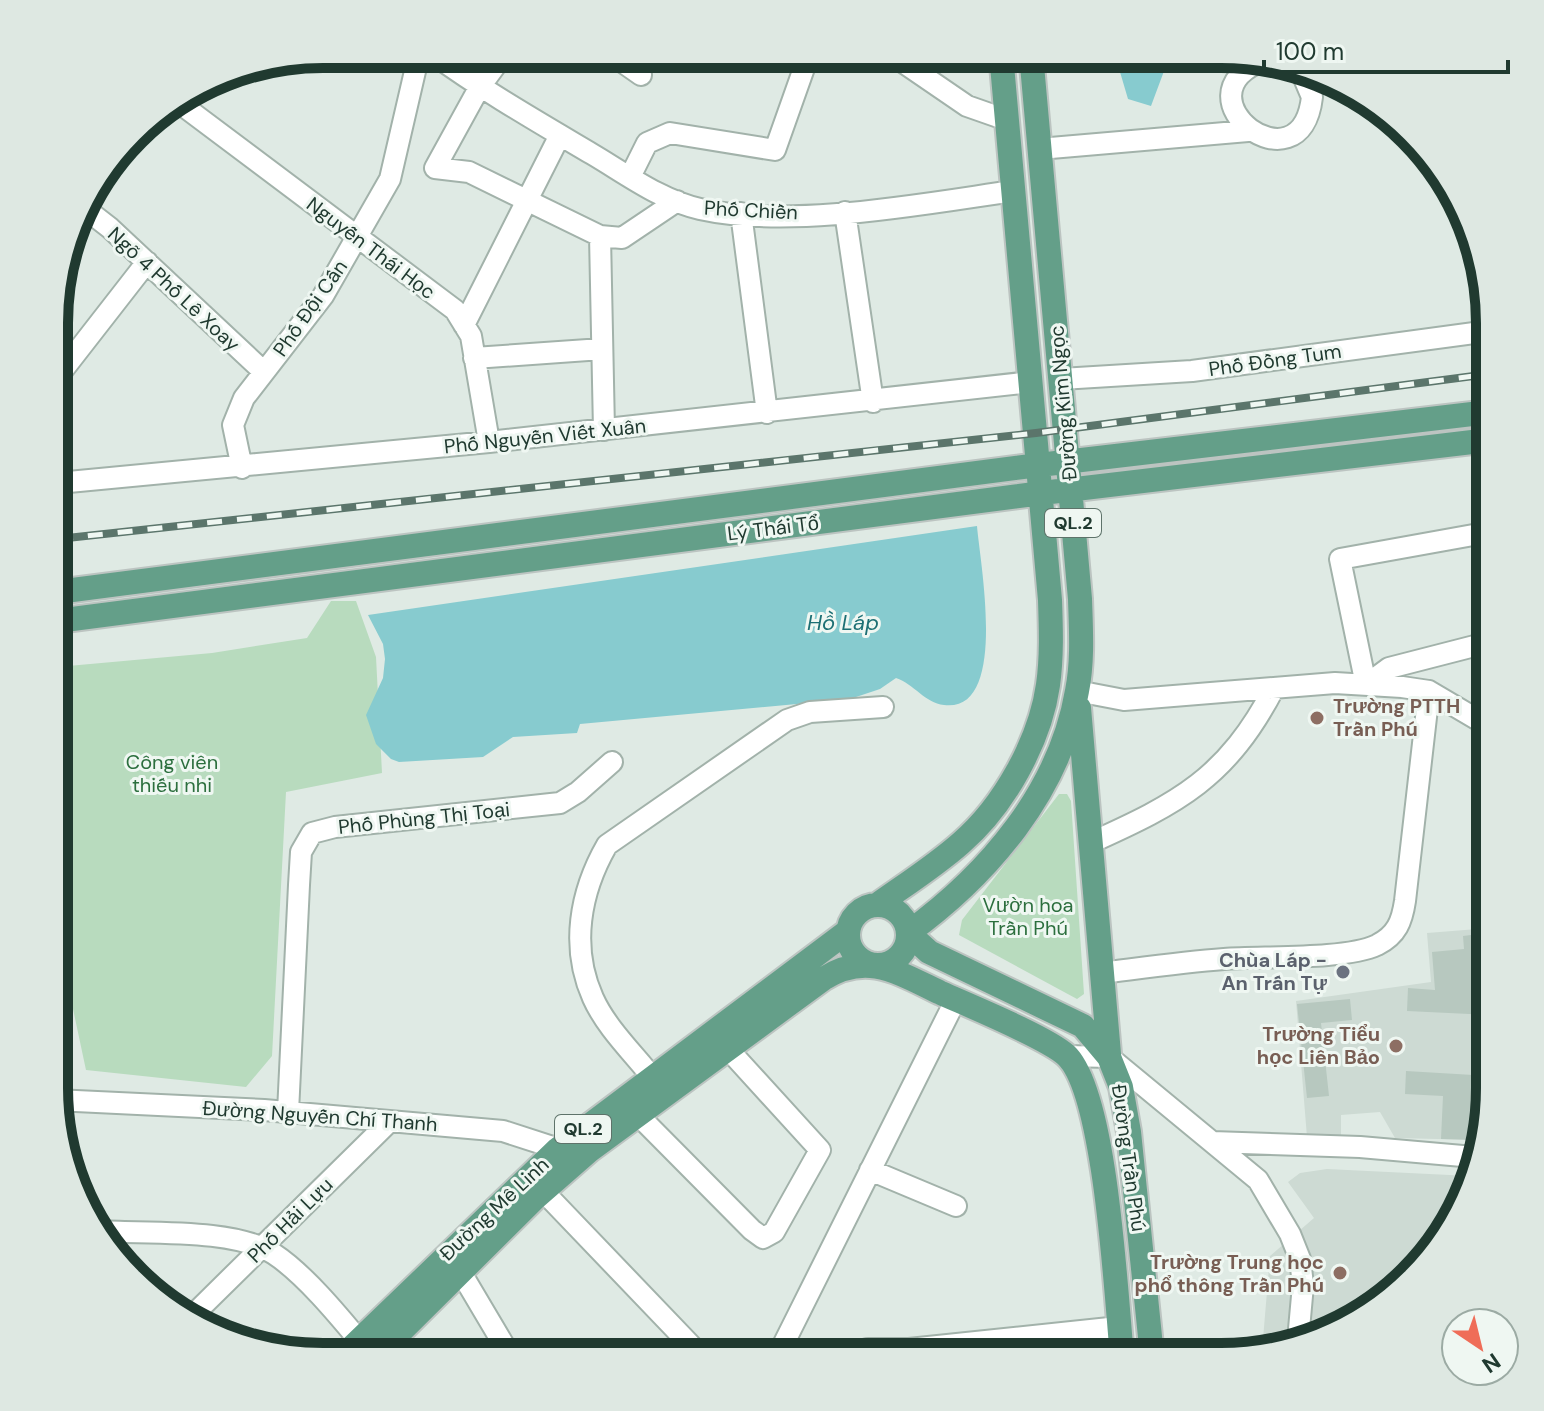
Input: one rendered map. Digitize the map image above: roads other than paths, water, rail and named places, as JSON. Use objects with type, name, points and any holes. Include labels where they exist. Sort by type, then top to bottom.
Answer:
[{"type":"main road","name":"Đường Kim Ngọc","points":[[877,905],[961,844],[977,828],[1015,773],[1039,724],[1048,687],[1052,647],[1042,493],[1002,69]]},
{"type":"main road","name":"Đường Kim Ngọc","points":[[908,933],[971,880],[1031,806],[1064,741],[1077,691],[1082,646],[1071,490],[1032,69]]},
{"type":"main road","name":"Lý Thái Tổ","points":[[68,591],[1068,461],[1475,414]]},
{"type":"main road","name":"Lý Thái Tổ","points":[[68,620],[1042,493],[1475,442]]},
{"type":"main road","points":[[1077,691],[1109,1057]]},
{"type":"main road","points":[[877,905],[899,912],[908,933]]},
{"type":"main road","name":"QL.2","points":[[848,931],[858,912],[877,905]]},
{"type":"main road","points":[[848,931],[852,951],[869,964],[956,999],[1067,1056]]},
{"type":"main road","name":"Đường Mê Linh","points":[[372,1343],[558,1149],[848,931]]},
{"type":"main road","name":"QL.2","points":[[869,964],[883,965],[897,959],[906,947],[908,933]]},
{"type":"main road","name":"Đường Trần Phú","points":[[908,933],[929,952],[1083,1026],[1109,1057],[1121,1087],[1129,1132],[1151,1342]]},
{"type":"main road","name":"Đường Mê Linh","points":[[374,1343],[460,1271],[582,1157],[637,1114],[828,976],[844,968],[869,964]]},
{"type":"main road","name":"Đường Trần Phú","points":[[1067,1056],[1086,1083],[1094,1115],[1121,1342]]},
{"type":"street","name":"Phố Đội Cấn","points":[[242,468],[233,425],[244,398],[323,296],[390,179],[416,69]]},
{"type":"street","name":"Phố Chiền","points":[[453,69],[479,88],[630,177],[700,209],[741,213],[845,212],[1013,191]]},
{"type":"street","points":[[493,69],[479,88],[435,168],[469,172],[600,236],[622,238],[677,201]]},
{"type":"street","points":[[632,69],[641,75]]},
{"type":"street","points":[[630,177],[647,143],[670,133],[775,150],[804,69]]},
{"type":"street","points":[[912,69],[961,103],[1007,120]]},
{"type":"street","points":[[1248,70],[1241,74],[1235,86],[1234,111],[1248,131]]},
{"type":"street","points":[[1039,149],[1248,131],[1272,139],[1295,131],[1304,123],[1312,97],[1306,83]]},
{"type":"street","name":"Nguyễn Thái Học","points":[[186,108],[455,310],[471,336],[489,442]]},
{"type":"street","points":[[464,325],[560,135]]},
{"type":"street","points":[[845,212],[873,402]]},
{"type":"street","points":[[741,213],[767,413]]},
{"type":"street","name":"Ngõ 4 Phố Lê Xoay","points":[[92,215],[264,372]]},
{"type":"street","points":[[600,236],[604,430]]},
{"type":"street","points":[[68,363],[147,262]]},
{"type":"street","name":"Phố Đồng Tum","points":[[1061,379],[1192,371],[1475,333]]},
{"type":"street","points":[[474,358],[602,349]]},
{"type":"street","name":"Phố Nguyễn Viết Xuân","points":[[68,482],[242,468],[873,402],[1031,382]]},
{"type":"street","points":[[1366,685],[1340,559],[1475,535]]},
{"type":"street","points":[[1366,685],[1389,668],[1475,646]]},
{"type":"street","points":[[1077,691],[1124,700],[1335,683],[1366,685],[1429,691],[1476,718]]},
{"type":"street","points":[[1090,843],[1196,789],[1252,730],[1274,688]]},
{"type":"street","points":[[1102,973],[1220,959],[1354,951],[1377,945],[1393,933],[1402,922],[1429,691]]},
{"type":"street","points":[[652,1077],[592,997],[580,952],[579,927],[585,895],[591,873],[607,845],[787,720],[810,712],[883,707]]},
{"type":"street","name":"Phố Phùng Thị Toại","points":[[288,1112],[299,874],[301,852],[312,833],[335,827],[560,803],[612,762]]},
{"type":"street","points":[[786,1342],[956,999]]},
{"type":"street","points":[[637,1114],[752,1230],[763,1238],[774,1232],[820,1150],[727,1048]]},
{"type":"street","points":[[1067,1056],[1109,1057],[1258,1180],[1290,1234],[1300,1259],[1303,1285],[1299,1329]]},
{"type":"street","name":"Đường Nguyễn Chí Thanh","points":[[69,1101],[288,1112],[503,1131],[582,1157]]},
{"type":"street","name":"Phố Hải Lựu","points":[[198,1310],[390,1121]]},
{"type":"street","points":[[1212,1142],[1360,1147],[1466,1156]]},
{"type":"street","points":[[870,1170],[956,1206]]},
{"type":"street","points":[[543,1191],[688,1343]]},
{"type":"street","points":[[112,1232],[229,1239],[261,1248],[274,1254],[301,1278],[354,1343]]},
{"type":"street","points":[[460,1271],[503,1343]]},
{"type":"street","points":[[1027,1342],[1119,1327]]},
{"type":"water","points":[[1119,69],[1165,69],[1151,106],[1128,99]]},
{"type":"water","name":"Hồ Láp","points":[[977,526],[985,601],[984,662],[977,686],[964,701],[937,704],[896,678],[880,689],[850,699],[580,724],[577,733],[513,737],[483,757],[399,762],[391,759],[376,744],[366,715],[383,678],[385,659],[383,644],[368,615]]},
{"type":"railway","points":[[68,538],[1036,433],[1475,376]]},
{"type":"place","name":"Trường PTTH Trần Phú","points":[[1317,718]]},
{"type":"place","name":"Chùa Láp - An Trấn Tự","points":[[1343,972]]},
{"type":"place","name":"Trường Tiểu học Liên Bảo","points":[[1396,1046]]},
{"type":"place","name":"Trường Trung học phổ thông Trần Phú","points":[[1340,1273]]},
{"type":"park label","name":"Công viên thiếu nhi","points":[[172,774]]},
{"type":"park label","name":"Vườn hoa Trần Phú","points":[[1028,916]]}]
